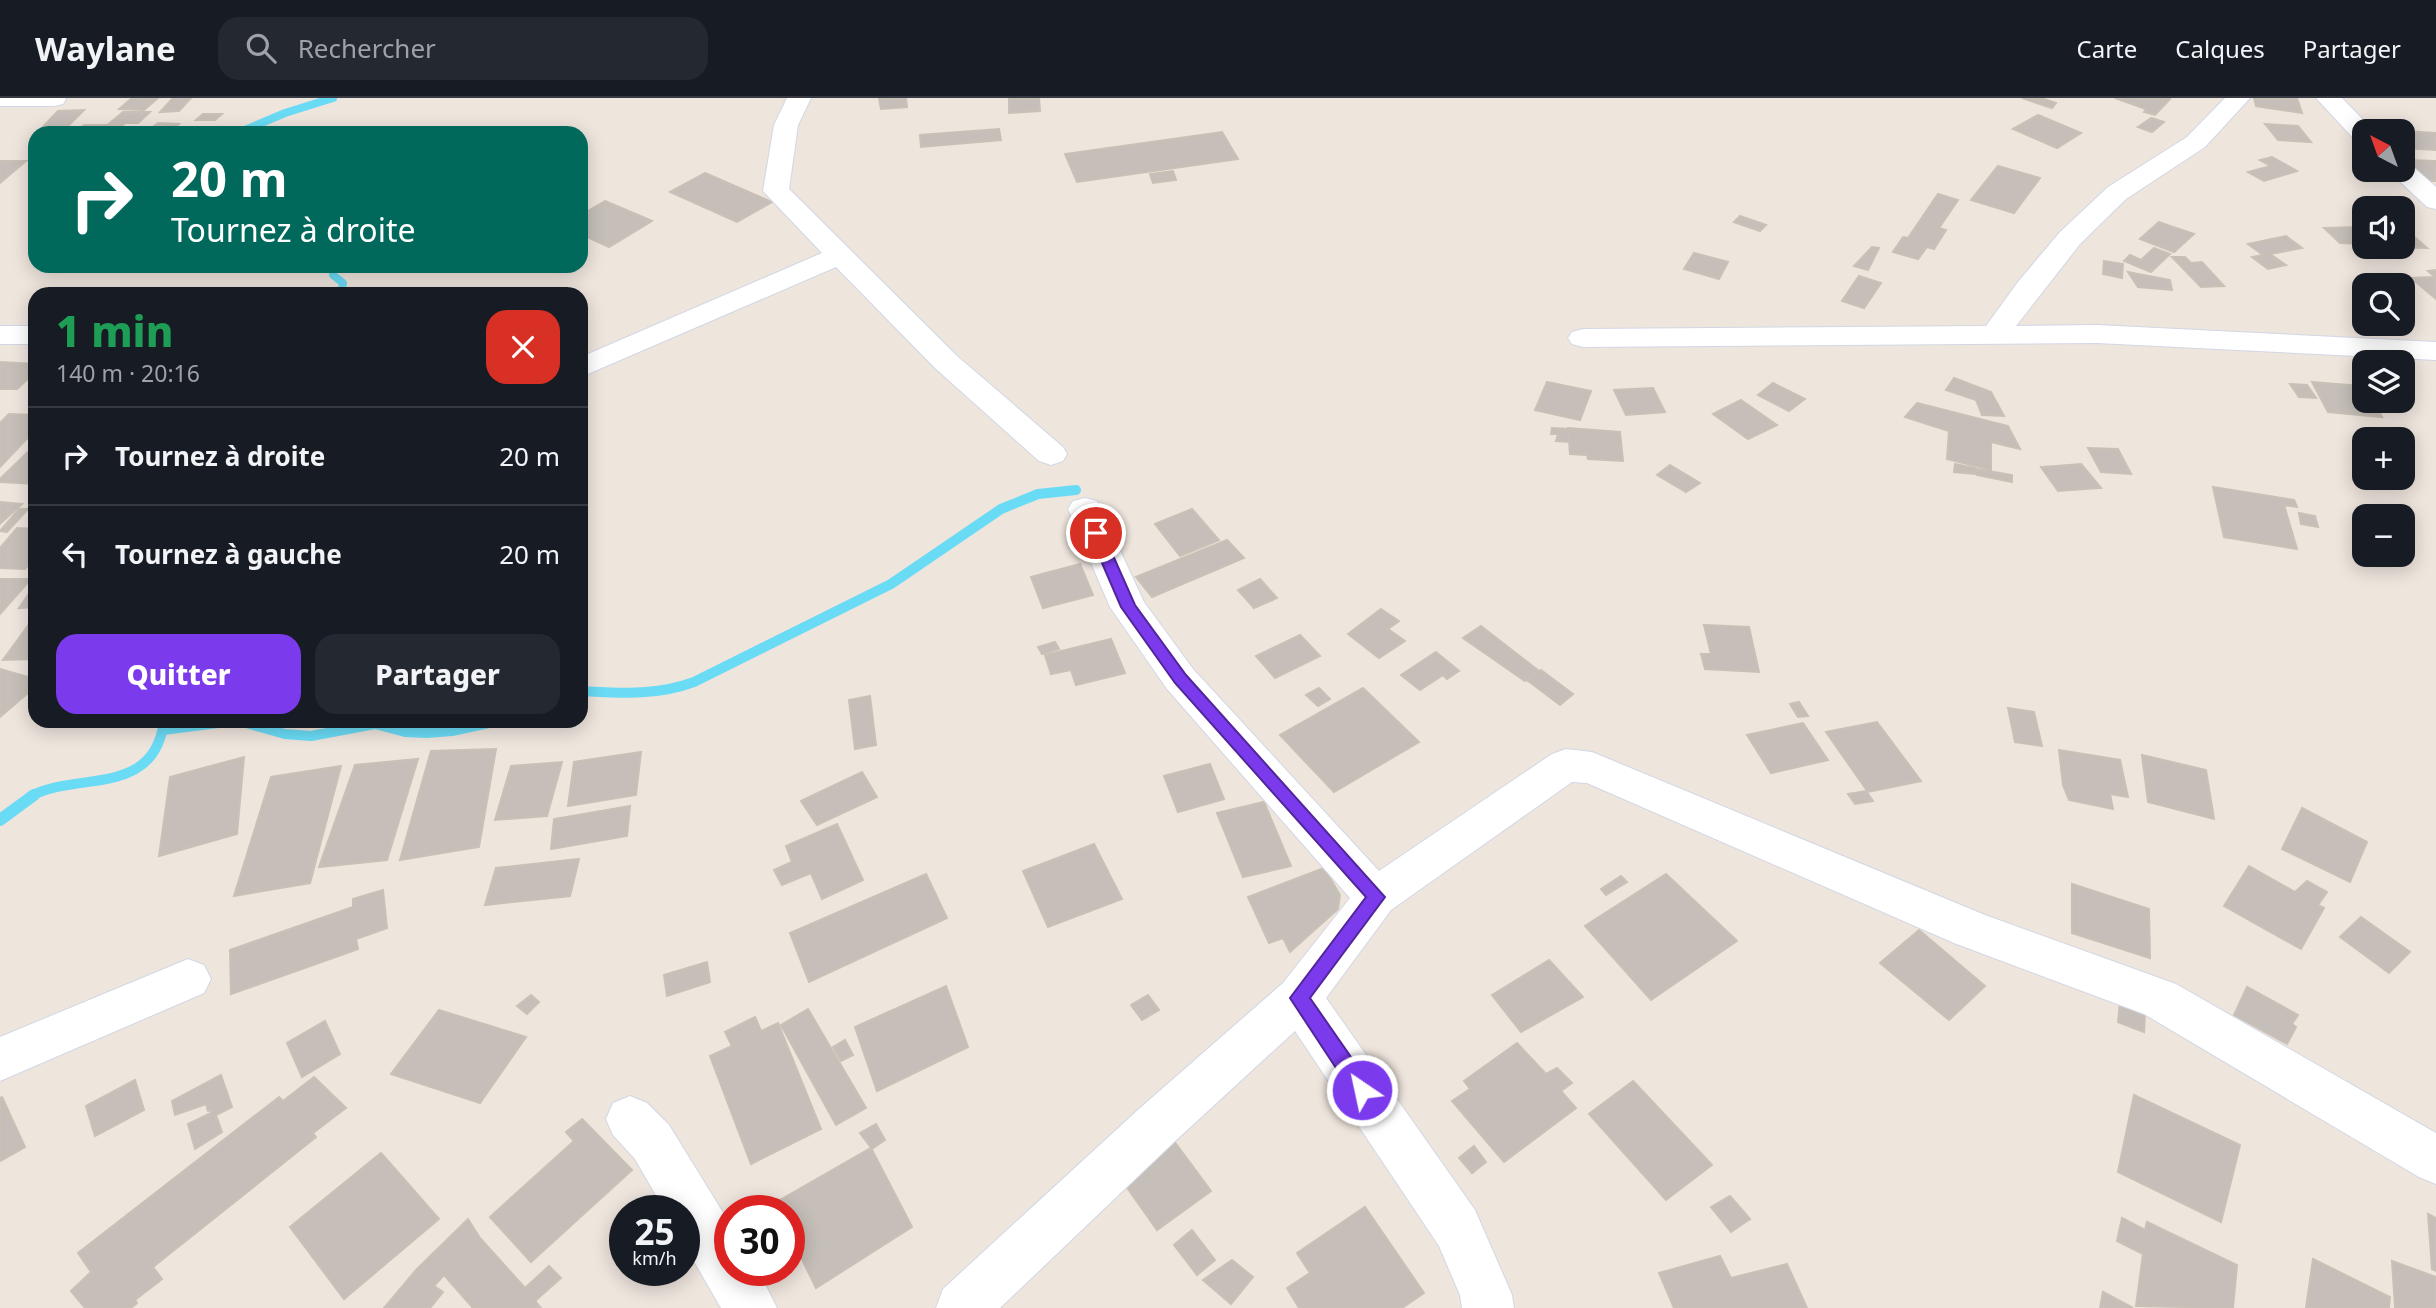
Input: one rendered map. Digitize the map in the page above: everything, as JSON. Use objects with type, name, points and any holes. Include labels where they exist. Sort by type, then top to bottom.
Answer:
[{"type":"street","points":[[799,98],[786,125],[776,191],[946,362],[1051,454]]},
{"type":"street","points":[[1995,334],[2028,288],[2070,238],[2117,193],[2196,142],[2238,98]]},
{"type":"street","points":[[2328,98],[2352,123]]},
{"type":"street","points":[[0,99],[54,99]]},
{"type":"street","points":[[2415,182],[2436,201]]},
{"type":"street","points":[[588,365],[838,256]]},
{"type":"street","points":[[1583,338],[2097,334],[2436,351]]},
{"type":"street","points":[[0,335],[28,335]]},
{"type":"street","points":[[1086,509],[1129,607],[1180,679],[1377,897]]},
{"type":"street","points":[[962,1308],[1156,1126],[1299,998],[1377,897],[1566,765],[1592,768],[1970,929],[2160,999],[2434,1153]]},
{"type":"street","points":[[0,1059],[188,979]]},
{"type":"street","points":[[1299,998],[1457,1228],[1486,1295],[1488,1308]]},
{"type":"street","points":[[630,1119],[652,1142],[751,1308]]},
{"type":"building","points":[[132,98],[158,98],[144,110],[119,109]]},
{"type":"building","points":[[173,98],[191,98],[179,111],[160,112]]},
{"type":"building","points":[[879,98],[906,98],[907,107],[881,109]]},
{"type":"building","points":[[1009,98],[1039,98],[1040,111],[1009,113]]},
{"type":"building","points":[[2022,98],[2041,98],[2056,103],[2052,108]]},
{"type":"building","points":[[2115,98],[2168,98],[2170,99],[2155,115]]},
{"type":"building","points":[[2254,98],[2297,98],[2302,113],[2256,106]]},
{"type":"building","points":[[84,110],[68,126],[44,126],[58,111]]},
{"type":"building","points":[[123,112],[150,112],[138,123],[110,123]]},
{"type":"building","points":[[203,114],[222,114],[215,120],[196,120]]},
{"type":"building","points":[[2038,115],[2081,133],[2057,148],[2013,129]]},
{"type":"building","points":[[2151,118],[2164,122],[2152,132],[2138,127]]},
{"type":"building","points":[[158,123],[179,124],[177,126],[154,126]]},
{"type":"building","points":[[2265,124],[2298,126],[2311,142],[2278,140]]},
{"type":"building","points":[[84,125],[123,125],[122,126]]},
{"type":"building","points":[[999,129],[1001,140],[921,147],[920,135]]},
{"type":"building","points":[[1222,132],[1238,159],[1077,182],[1065,154]]},
{"type":"building","points":[[2415,132],[2436,133],[2436,150],[2415,149]]},
{"type":"building","points":[[2272,157],[2297,171],[2264,181],[2248,172],[2271,166],[2260,160]]},
{"type":"building","points":[[2415,160],[2436,161],[2436,181],[2429,181],[2415,168]]},
{"type":"building","points":[[0,161],[26,161],[0,183]]},
{"type":"building","points":[[1998,166],[2040,178],[2014,213],[1971,200]]},
{"type":"building","points":[[1173,171],[1176,180],[1153,183],[1150,174]]},
{"type":"building","points":[[705,173],[772,202],[737,222],[670,192]]},
{"type":"building","points":[[1938,194],[1958,200],[1939,228],[1946,230],[1934,249],[1927,247],[1918,259],[1893,252],[1903,237],[1908,238]]},
{"type":"building","points":[[605,201],[652,221],[609,247],[588,237],[588,211]]},
{"type":"building","points":[[1740,216],[1766,225],[1760,231],[1734,222]]},
{"type":"building","points":[[2159,222],[2194,234],[2174,252],[2140,239]]},
{"type":"building","points":[[2352,227],[2352,244],[2340,243],[2324,228]]},
{"type":"building","points":[[2286,236],[2302,248],[2270,254],[2286,265],[2268,269],[2252,257],[2263,255],[2248,244]]},
{"type":"building","points":[[2415,238],[2427,248],[2415,248]]},
{"type":"building","points":[[1872,247],[1879,248],[1868,270],[1854,266]]},
{"type":"building","points":[[2154,248],[2170,254],[2151,272],[2124,261],[2130,255],[2141,260]]},
{"type":"building","points":[[1694,253],[1728,262],[1719,279],[1684,269]]},
{"type":"building","points":[[2172,257],[2185,257],[2191,263],[2202,262],[2224,286],[2201,287]]},
{"type":"building","points":[[2104,261],[2123,264],[2122,278],[2103,274]]},
{"type":"building","points":[[2436,270],[2436,299],[2415,281],[2415,278],[2435,277],[2428,271]]},
{"type":"building","points":[[2128,272],[2170,280],[2172,290],[2138,287]]},
{"type":"building","points":[[1859,276],[1881,283],[1864,308],[1842,301]]},
{"type":"building","points":[[0,362],[28,364],[28,379],[17,389],[0,389]]},
{"type":"building","points":[[1954,378],[1991,392],[2004,416],[1982,415],[1976,400],[1946,390]]},
{"type":"building","points":[[1547,382],[1591,391],[1580,420],[1535,410]]},
{"type":"building","points":[[2312,382],[2352,385],[2352,413],[2380,413],[2382,417],[2328,412]]},
{"type":"building","points":[[1773,383],[1805,399],[1789,411],[1758,395]]},
{"type":"building","points":[[2290,384],[2307,385],[2316,398],[2299,397]]},
{"type":"building","points":[[1653,388],[1665,412],[1626,415],[1614,390]]},
{"type":"building","points":[[1741,400],[1777,425],[1748,439],[1713,414]]},
{"type":"building","points":[[1917,403],[2008,426],[2020,449],[1991,442],[1991,470],[1947,459],[1949,431],[1905,417]]},
{"type":"building","points":[[9,414],[28,415],[28,437],[0,467],[0,423]]},
{"type":"building","points":[[1552,428],[1568,429],[1569,442],[1556,441],[1558,434],[1551,434]]},
{"type":"building","points":[[1568,428],[1620,432],[1623,461],[1588,459],[1587,455],[1570,454]]},
{"type":"building","points":[[2088,448],[2118,449],[2131,474],[2101,472]]},
{"type":"building","points":[[28,452],[28,484],[0,482]]},
{"type":"building","points":[[1955,464],[1975,468],[1975,474],[1954,472]]},
{"type":"building","points":[[2081,464],[2101,488],[2058,491],[2041,467]]},
{"type":"building","points":[[1670,465],[1700,483],[1686,492],[1657,475]]},
{"type":"building","points":[[1977,469],[2012,475],[2012,482],[1977,475]]},
{"type":"building","points":[[2213,487],[2294,500],[2297,507],[2284,505],[2297,549],[2224,537]]},
{"type":"building","points":[[0,502],[22,504],[0,524]]},
{"type":"building","points":[[19,509],[28,509],[7,532],[0,531]]},
{"type":"building","points":[[1192,509],[1219,540],[1180,556],[1155,524]]},
{"type":"building","points":[[2299,513],[2315,516],[2318,527],[2301,524]]},
{"type":"building","points":[[17,528],[28,529],[28,565],[25,569],[0,568],[0,548]]},
{"type":"building","points":[[1227,540],[1244,558],[1152,597],[1136,577]]},
{"type":"building","points":[[1080,564],[1093,595],[1043,608],[1031,577]]},
{"type":"building","points":[[0,579],[28,579],[28,582],[0,614]]},
{"type":"building","points":[[1260,579],[1277,598],[1254,608],[1238,590]]},
{"type":"building","points":[[28,595],[28,607],[19,608]]},
{"type":"building","points":[[1381,609],[1399,621],[1388,629],[1405,641],[1379,658],[1348,634]]},
{"type":"building","points":[[1704,625],[1749,627],[1759,672],[1705,669],[1701,654],[1711,654]]},
{"type":"building","points":[[28,626],[28,659],[3,660]]},
{"type":"building","points":[[1481,626],[1539,671],[1525,681],[1463,638]]},
{"type":"building","points":[[1300,635],[1320,656],[1275,678],[1256,656]]},
{"type":"building","points":[[1111,639],[1125,673],[1076,685],[1071,670],[1051,674],[1045,655]]},
{"type":"building","points":[[1055,642],[1059,649],[1042,654],[1038,647]]},
{"type":"building","points":[[1436,652],[1459,671],[1447,679],[1443,675],[1420,690],[1401,675]]},
{"type":"building","points":[[0,669],[28,677],[28,693],[0,717]]},
{"type":"building","points":[[1541,670],[1573,694],[1560,705],[1527,680]]},
{"type":"building","points":[[1319,688],[1330,699],[1318,706],[1306,695]]},
{"type":"building","points":[[1363,688],[1419,742],[1334,792],[1280,735]]},
{"type":"building","points":[[870,696],[876,745],[855,749],[849,700]]},
{"type":"building","points":[[1799,702],[1808,716],[1798,717],[1790,704]]},
{"type":"building","points":[[2008,708],[2034,712],[2042,746],[2015,742]]},
{"type":"building","points":[[1877,722],[1921,781],[1868,792],[1826,732]]},
{"type":"building","points":[[1803,723],[1828,760],[1771,773],[1747,735]]},
{"type":"building","points":[[496,749],[479,847],[400,860],[431,751]]},
{"type":"building","points":[[2059,750],[2120,760],[2128,797],[2110,794],[2113,809],[2069,800],[2063,785]]},
{"type":"building","points":[[641,752],[636,795],[568,806],[574,762]]},
{"type":"building","points":[[2142,755],[2206,770],[2214,819],[2148,802]]},
{"type":"building","points":[[244,757],[237,834],[159,856],[170,777]]},
{"type":"building","points":[[418,759],[387,860],[319,867],[355,765]]},
{"type":"building","points":[[562,762],[547,816],[495,820],[511,766]]},
{"type":"building","points":[[1210,764],[1224,799],[1178,812],[1164,776]]},
{"type":"building","points":[[341,766],[310,883],[234,896],[271,777]]},
{"type":"building","points":[[862,772],[877,797],[817,825],[801,801]]},
{"type":"building","points":[[1866,791],[1873,801],[1855,804],[1848,794]]},
{"type":"building","points":[[1264,802],[1291,866],[1243,877],[1217,813]]},
{"type":"building","points":[[630,806],[627,836],[551,849],[554,819]]},
{"type":"building","points":[[2302,808],[2367,842],[2350,882],[2282,849]]},
{"type":"building","points":[[837,824],[863,880],[822,899],[811,873],[782,885],[774,870],[792,862],[786,846]]},
{"type":"building","points":[[1094,844],[1122,899],[1048,927],[1023,871]]},
{"type":"building","points":[[579,859],[570,896],[485,905],[496,868]]},
{"type":"building","points":[[2249,866],[2295,892],[2307,881],[2327,892],[2318,905],[2324,908],[2301,949],[2224,906]]},
{"type":"building","points":[[1324,868],[1340,895],[1338,909],[1290,952],[1283,938],[1269,943],[1248,897]]},
{"type":"building","points":[[926,874],[947,918],[809,982],[790,933]]},
{"type":"building","points":[[1666,874],[1737,941],[1651,1000],[1585,926]]},
{"type":"building","points":[[1621,876],[1627,882],[1606,895],[1601,889]]},
{"type":"building","points":[[2072,884],[2149,909],[2150,958],[2072,933]]},
{"type":"building","points":[[383,890],[387,928],[356,939],[358,949],[231,994],[230,950],[353,907],[353,899]]},
{"type":"building","points":[[2361,917],[2410,952],[2389,973],[2340,937]]},
{"type":"building","points":[[1919,930],[1985,986],[1949,1020],[1880,963]]},
{"type":"building","points":[[1549,960],[1583,997],[1521,1032],[1492,995]]},
{"type":"building","points":[[707,962],[710,982],[667,996],[664,975]]},
{"type":"building","points":[[946,986],[968,1047],[877,1091],[855,1027]]},
{"type":"building","points":[[2247,987],[2298,1015],[2292,1024],[2296,1027],[2287,1044],[2234,1015]]},
{"type":"building","points":[[531,995],[539,1002],[527,1014],[517,1006]]},
{"type":"building","points":[[1148,995],[1159,1010],[1142,1020],[1131,1005]]},
{"type":"building","points":[[2120,1002],[2145,1012],[2144,1032],[2118,1022]]},
{"type":"building","points":[[808,1009],[866,1108],[836,1125],[781,1025]]},
{"type":"building","points":[[439,1010],[526,1037],[480,1103],[391,1074]]},
{"type":"building","points":[[755,1017],[761,1031],[778,1023],[821,1129],[751,1164],[710,1056],[732,1046],[725,1032]]},
{"type":"building","points":[[325,1021],[340,1054],[302,1077],[287,1043]]},
{"type":"building","points":[[845,1040],[853,1055],[841,1061],[833,1047]]},
{"type":"building","points":[[1517,1043],[1546,1074],[1557,1068],[1572,1083],[1561,1091],[1576,1108],[1504,1162],[1452,1101],[1470,1089],[1464,1081]]},
{"type":"building","points":[[221,1075],[232,1107],[216,1115],[222,1132],[195,1149],[188,1124],[211,1113],[211,1110],[208,1111],[206,1104],[175,1115],[172,1101]]},
{"type":"building","points":[[314,1077],[346,1108],[313,1133],[316,1137],[153,1267],[162,1279],[135,1300],[137,1303],[131,1308],[85,1308],[71,1291],[91,1272],[78,1253],[279,1097],[283,1101]]},
{"type":"building","points":[[135,1080],[144,1110],[95,1136],[86,1106]]},
{"type":"building","points":[[1633,1081],[1712,1165],[1666,1200],[1589,1114]]},
{"type":"building","points":[[2134,1095],[2240,1145],[2221,1222],[2118,1172]]},
{"type":"building","points":[[2,1097],[25,1147],[0,1161],[0,1098]]},
{"type":"building","points":[[582,1119],[632,1170],[531,1262],[490,1217],[574,1141],[566,1132]]},
{"type":"building","points":[[876,1124],[885,1140],[872,1149],[860,1133]]},
{"type":"building","points":[[1174,1141],[1211,1191],[1157,1230],[1121,1179]]},
{"type":"building","points":[[1474,1146],[1486,1162],[1472,1173],[1459,1158]]},
{"type":"building","points":[[871,1148],[912,1227],[816,1288],[805,1266],[805,1195],[789,1195]]},
{"type":"building","points":[[381,1153],[439,1219],[344,1299],[290,1227]]},
{"type":"building","points":[[1730,1196],[1750,1219],[1731,1232],[1711,1207]]},
{"type":"building","points":[[1365,1207],[1424,1293],[1402,1308],[1299,1308],[1287,1288],[1310,1273],[1297,1253]]},
{"type":"building","points":[[2428,1214],[2436,1218],[2436,1271],[2432,1269]]},
{"type":"building","points":[[2122,1218],[2145,1230],[2147,1222],[2237,1265],[2233,1308],[2136,1306],[2143,1254],[2117,1241]]},
{"type":"building","points":[[468,1219],[480,1238],[525,1288],[549,1266],[561,1278],[535,1301],[541,1308],[473,1308],[444,1275],[434,1286],[443,1292],[430,1308],[384,1308],[416,1270]]},
{"type":"building","points":[[1192,1230],[1215,1260],[1197,1275],[1174,1245]]},
{"type":"building","points":[[1720,1256],[1731,1278],[1787,1264],[1807,1308],[1674,1308],[1659,1273]]},
{"type":"building","points":[[2313,1259],[2390,1297],[2389,1308],[2306,1308]]},
{"type":"building","points":[[1232,1260],[1253,1277],[1231,1304],[1203,1280]]},
{"type":"building","points":[[2392,1261],[2436,1277],[2436,1308],[2395,1307]]},
{"type":"building","points":[[2103,1292],[2133,1308],[2100,1308]]},
{"type":"waterway","points":[[254,126],[333,98]]},
{"type":"waterway","points":[[333,273],[343,283],[342,287]]},
{"type":"waterway","points":[[588,691],[652,692],[694,682],[891,584],[1001,509],[1038,494],[1076,490]]},
{"type":"waterway","points":[[31,796],[50,789],[130,772],[146,762],[157,745],[162,728]]},
{"type":"waterway","points":[[163,730],[179,728]]},
{"type":"waterway","points":[[264,728],[285,734],[311,736],[354,728]]},
{"type":"waterway","points":[[390,728],[427,733],[466,728]]},
{"type":"waterway","points":[[0,820],[34,795]]},
{"type":"route","points":[[1096,533],[1129,607],[1180,679],[1377,897],[1299,998],[1362,1090]]}]
